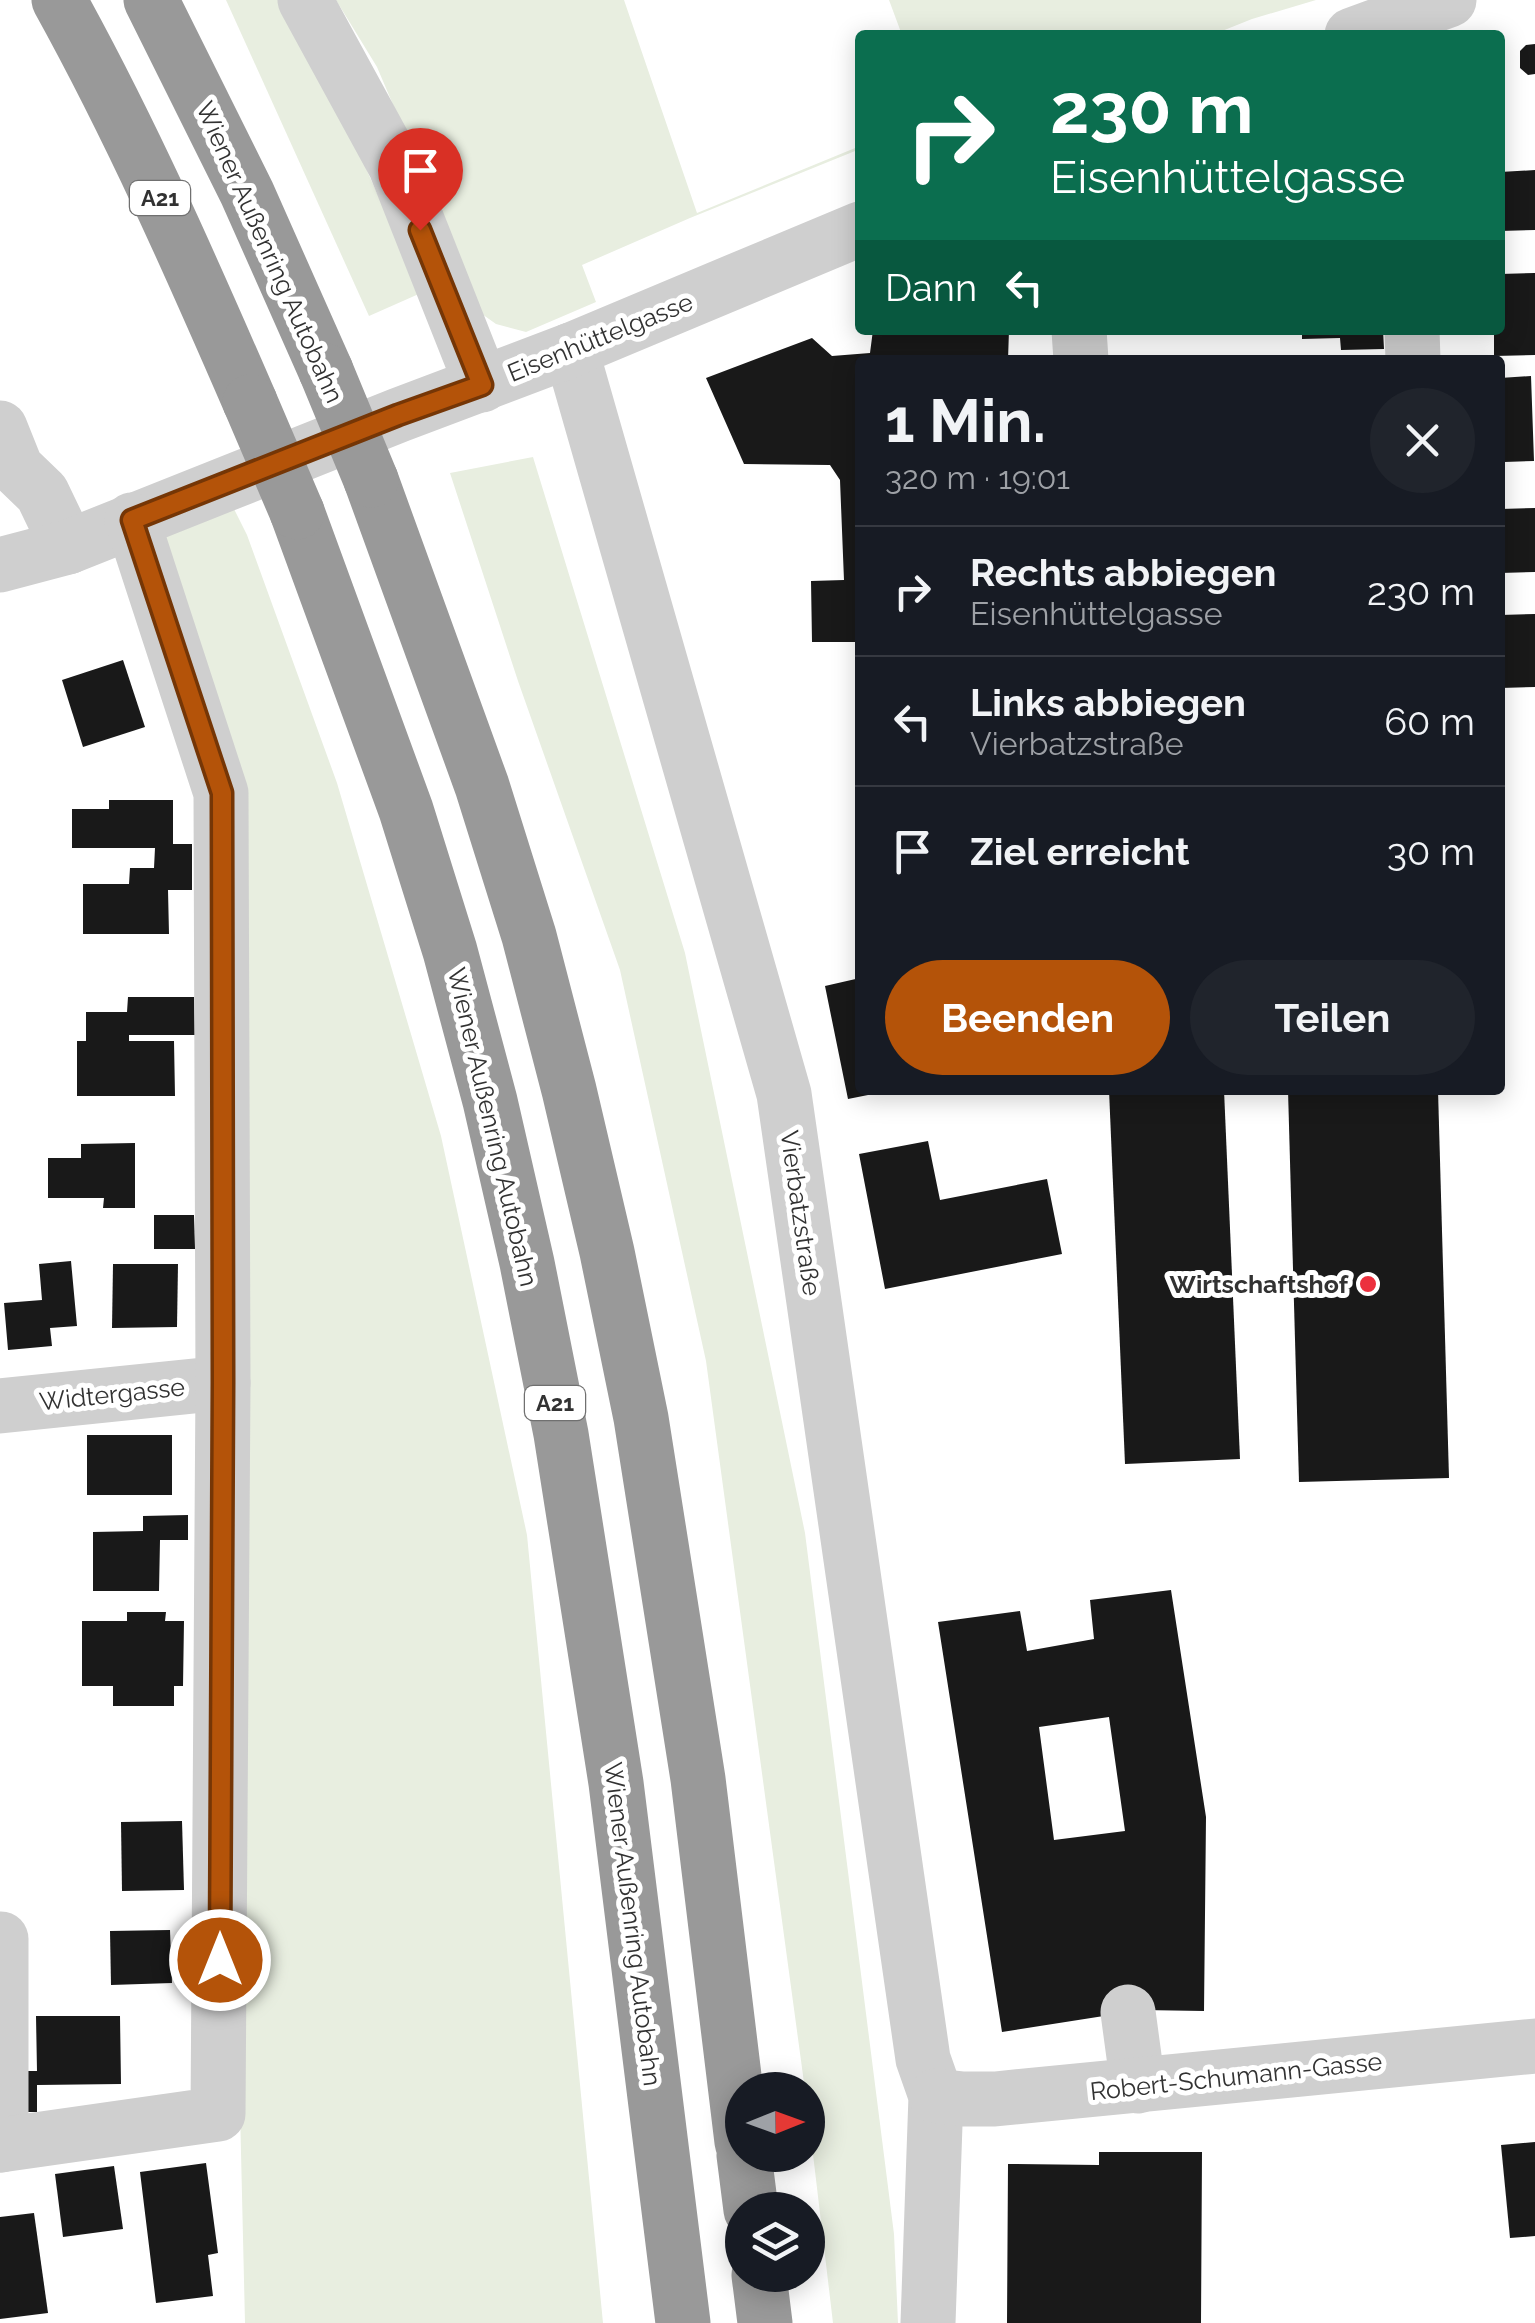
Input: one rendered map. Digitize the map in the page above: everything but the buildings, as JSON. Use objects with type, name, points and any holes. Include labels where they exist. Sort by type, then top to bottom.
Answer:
[{"type":"highway","name":"Wiener Außenring Autobahn","points":[[59,0],[102,78],[165,209],[297,512],[406,810],[450,951],[490,1101],[561,1434],[616,1782],[683,2323]]},
{"type":"highway","name":"Wiener Außenring Autobahn","points":[[151,0],[247,193],[371,480],[482,786],[530,936],[570,1090],[641,1418],[698,1779],[734,2072]]},
{"type":"highway","points":[[761,2292],[764,2323]]},
{"type":"street","points":[[305,0],[395,165],[482,385]]},
{"type":"street","points":[[1370,30],[1421,16]]},
{"type":"street","name":"Eisenhüttelgasse","points":[[0,565],[68,547],[570,350],[855,231]]},
{"type":"street","name":"Vierbatzstraße","points":[[570,350],[784,1094],[923,2059],[936,2096],[928,2323]]},
{"type":"street","points":[[5,456],[42,493],[68,547]]},
{"type":"street","points":[[1,1940],[0,2145],[218,2114],[222,793],[132,520]]},
{"type":"street","name":"Widtergasse","points":[[0,1406],[223,1382]]},
{"type":"street","points":[[1128,2012],[1138,2086]]},
{"type":"street","name":"Robert-Schumann-Gasse","points":[[936,2096],[996,2100],[1535,2046]]},
{"type":"shaded area","points":[[226,0],[284,0],[315,53],[421,293],[369,316]]},
{"type":"shaded area","points":[[336,0],[624,0],[697,213],[855,151],[582,265],[596,302],[526,332],[496,324],[475,309],[460,262],[377,67]]},
{"type":"shaded area","points":[[889,0],[1316,0],[1224,30],[900,30]]},
{"type":"shaded area","points":[[533,457],[685,953],[805,1533],[894,2234],[898,2323],[833,2323],[825,2255],[825,2192],[817,2192],[815,2172],[825,2172],[825,2072],[803,2072],[706,1361],[620,970],[450,473]]},
{"type":"shaded area","points":[[222,485],[247,535],[337,783],[441,1136],[527,1535],[603,2323],[245,2323],[223,1383],[246,814],[132,520]]},
{"type":"place","name":"Wirtschaftshof","points":[[1368,1284]]},
{"type":"route","points":[[220,1960],[222,793],[132,520],[482,385],[420,230]]}]
